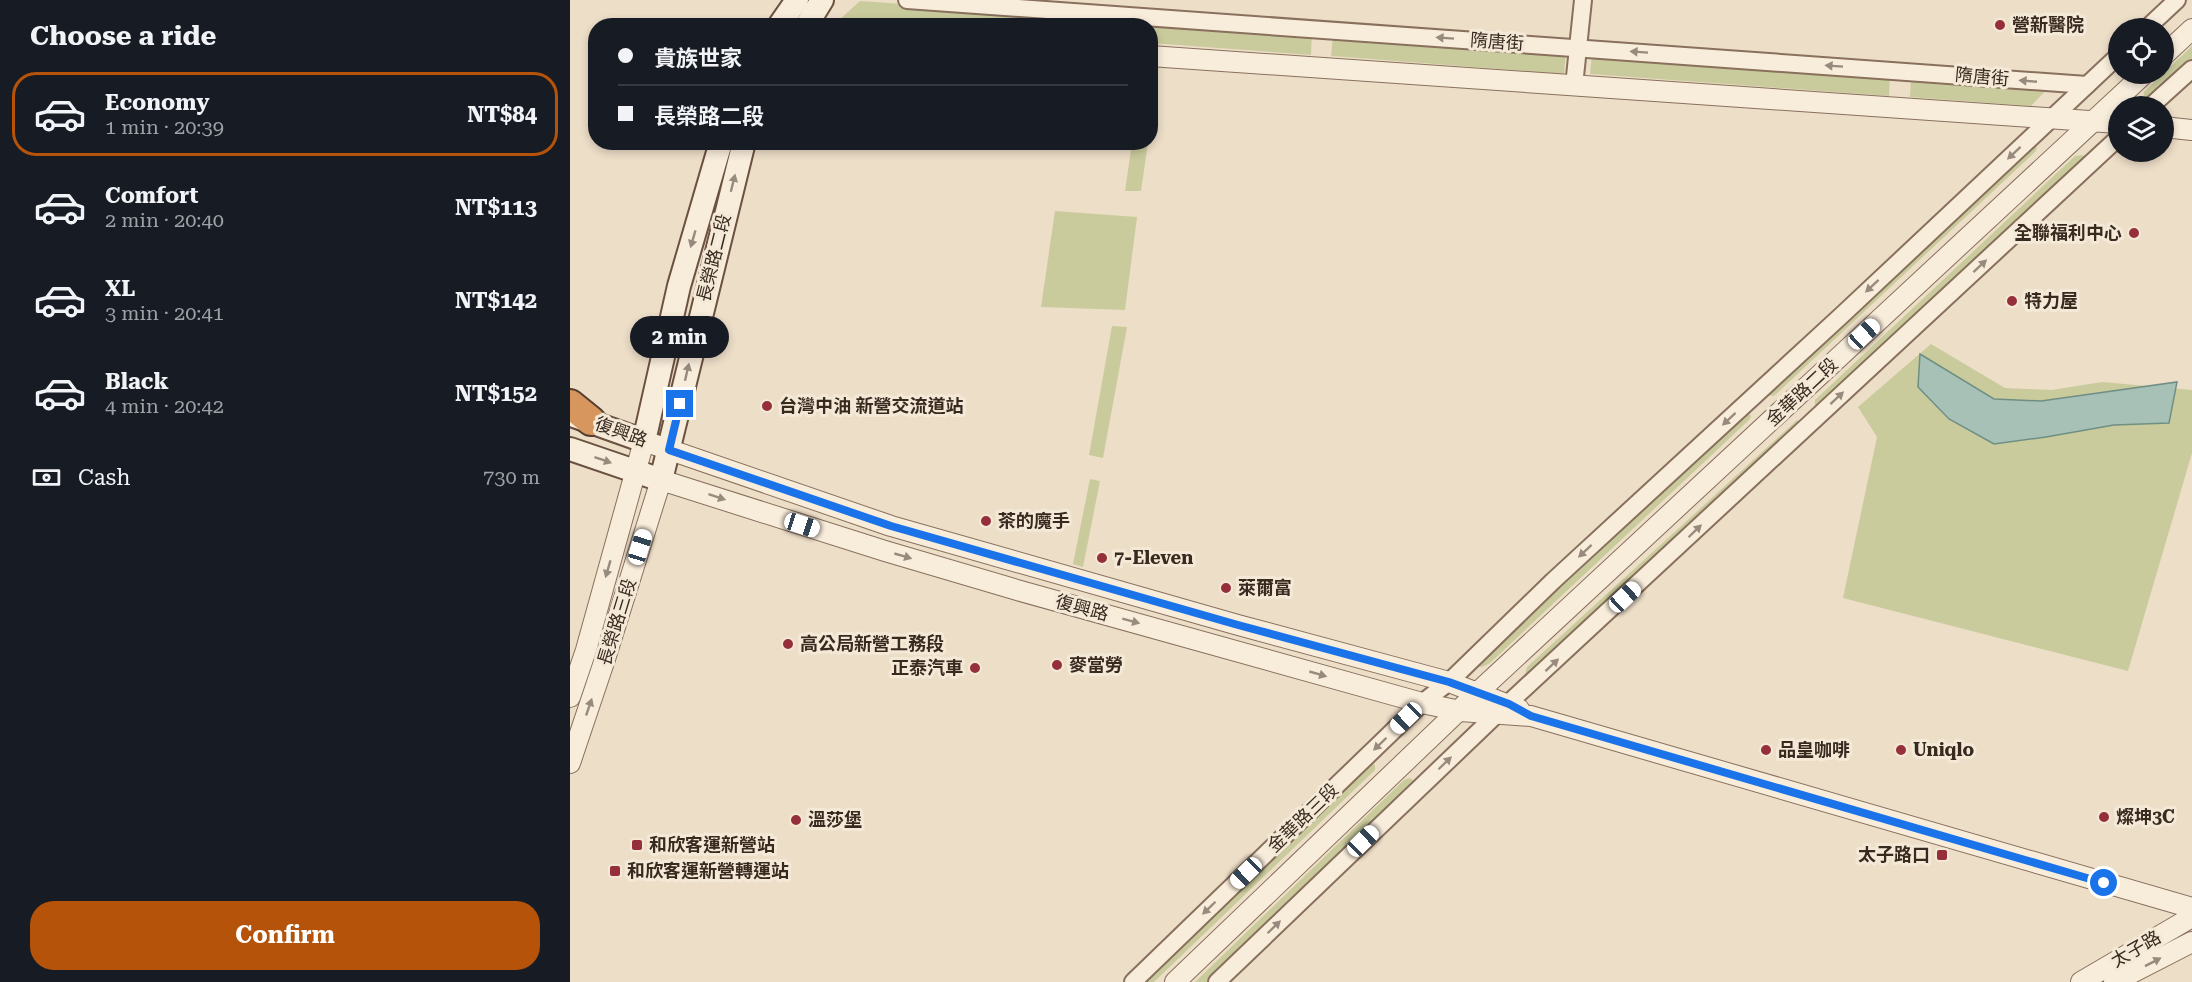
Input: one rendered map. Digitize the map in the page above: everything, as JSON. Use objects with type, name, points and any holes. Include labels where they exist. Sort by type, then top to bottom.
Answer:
[{"type":"main road","points":[[811,18],[822,0]]},
{"type":"main road","name":"長榮路二段","points":[[644,441],[679,286],[719,150]]},
{"type":"main road","name":"長榮路二段","points":[[661,480],[742,150]]},
{"type":"main road","name":"復興路","points":[[577,413],[644,441]]},
{"type":"main road","name":"復興路","points":[[570,449],[661,480]]},
{"type":"street","name":"隋唐街","points":[[907,0],[2086,85]]},
{"type":"street","points":[[1574,86],[1583,0]]},
{"type":"street","points":[[2158,18],[2177,0]]},
{"type":"street","points":[[2174,46],[2192,29]]},
{"type":"street","name":"隋唐街","points":[[1158,57],[2108,123]]},
{"type":"street","name":"金華路二段","points":[[1449,682],[1553,581],[2108,65]]},
{"type":"street","points":[[2162,96],[2192,69]]},
{"type":"street","name":"金華路二段","points":[[1460,711],[2133,84]]},
{"type":"street","points":[[2174,128],[2192,130]]},
{"type":"street","name":"金華路二段","points":[[1504,708],[2108,147]]},
{"type":"street","name":"復興路","points":[[644,441],[891,526],[1238,625],[1449,682],[1477,693],[1504,708],[2192,908]]},
{"type":"street","name":"長榮路二段","points":[[635,472],[644,441]]},
{"type":"street","name":"長榮路三段","points":[[570,697],[586,650],[635,472]]},
{"type":"street","name":"復興路","points":[[661,480],[1006,587],[1422,703],[1460,711],[1504,708]]},
{"type":"street","name":"長榮路三段","points":[[570,763],[606,659],[661,480]]},
{"type":"street","name":"金華路三段","points":[[1133,982],[1422,703],[1449,682]]},
{"type":"street","points":[[1217,982],[1504,708]]},
{"type":"street","name":"金華路三段","points":[[1175,982],[1460,711]]},
{"type":"street","name":"太子路","points":[[2081,982],[2192,917]]},
{"type":"street","name":"太子路","points":[[2114,982],[2192,942]]},
{"type":"green space","points":[[860,1],[1077,16],[1077,18],[841,18]]},
{"type":"green space","points":[[1158,22],[1312,33],[1311,55],[1158,44]]},
{"type":"green space","points":[[1333,36],[1566,51],[1564,74],[1331,56]]},
{"type":"green space","points":[[2192,46],[2192,64],[2174,80],[2174,63]]},
{"type":"green space","points":[[1592,54],[1890,74],[1889,96],[1590,74]]},
{"type":"green space","points":[[1911,76],[2051,85],[2031,106],[1910,97]]},
{"type":"green space","points":[[2152,84],[2169,84],[2155,96],[2144,96],[2144,92]]},
{"type":"green space","points":[[2033,144],[2037,148],[2035,152],[1774,396],[1767,395]]},
{"type":"green space","points":[[1131,150],[1147,150],[1141,191],[1125,191]]},
{"type":"green space","points":[[2083,155],[2085,158],[1817,407],[1815,405],[1815,400],[2075,156]]},
{"type":"green space","points":[[1055,211],[1137,217],[1125,310],[1041,307]]},
{"type":"green space","points":[[1112,326],[1127,327],[1103,458],[1089,455]]},
{"type":"green space","points":[[1931,344],[2005,388],[2052,390],[2102,382],[2192,390],[2192,453],[2128,671],[1843,598],[1877,437],[1858,407]]},
{"type":"green space","points":[[1748,412],[1751,416],[1749,420],[1490,663],[1482,667],[1477,666],[1476,660]]},
{"type":"green space","points":[[1797,420],[1800,422],[1530,677],[1525,674],[1527,667]]},
{"type":"green space","points":[[1090,479],[1100,481],[1083,567],[1073,564]]},
{"type":"green space","points":[[1370,762],[1375,765],[1375,770],[1154,982],[1138,982]]},
{"type":"green space","points":[[1410,778],[1414,781],[1414,787],[1208,982],[1195,982],[1404,780]]},
{"type":"shaded area","points":[[1920,354],[1994,399],[2041,401],[2177,382],[2169,423],[2114,425],[1994,444],[1949,419],[1918,387]]},
{"type":"place","name":"營新醫院","points":[[2000,25]]},
{"type":"place","name":"全聯福利中心","points":[[2134,233]]},
{"type":"place","name":"特力屋","points":[[2012,301]]},
{"type":"place","name":"台灣中油 新營交流道站","points":[[767,406]]},
{"type":"place","name":"茶的魔手","points":[[986,521]]},
{"type":"place","name":"7-Eleven","points":[[1102,558]]},
{"type":"place","name":"萊爾富","points":[[1226,588]]},
{"type":"place","name":"高公局新營工務段","points":[[788,644]]},
{"type":"place","name":"麥當勞","points":[[1057,665]]},
{"type":"place","name":"正泰汽車","points":[[975,668]]},
{"type":"place","name":"品皇咖啡","points":[[1766,750]]},
{"type":"place","name":"Uniqlo","points":[[1901,750]]},
{"type":"place","name":"燦坤3C","points":[[2104,817]]},
{"type":"place","name":"溫莎堡","points":[[796,820]]},
{"type":"place","name":"和欣客運新營站","points":[[637,845]]},
{"type":"place","name":"太子路口","points":[[1942,855]]},
{"type":"place","name":"和欣客運新營轉運站","points":[[615,871]]},
{"type":"route","points":[[680,404],[669,450],[891,526],[1238,625],[1449,682],[1509,704],[1531,716],[1689,764],[2104,883]]}]
